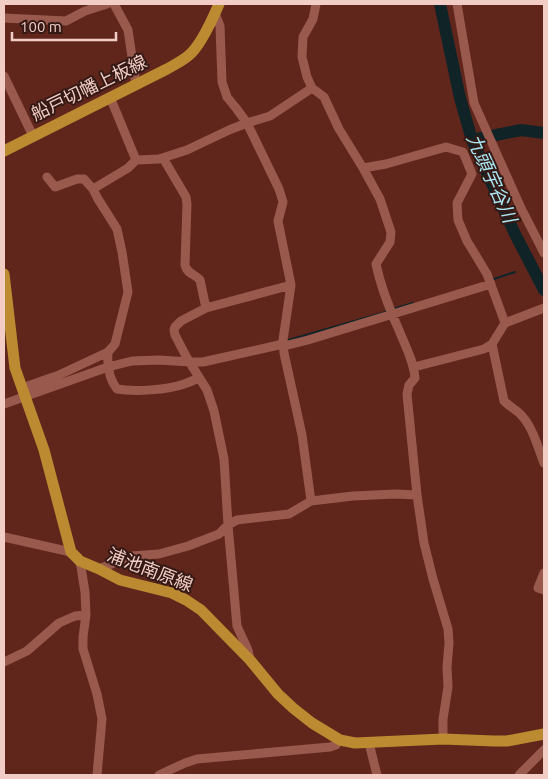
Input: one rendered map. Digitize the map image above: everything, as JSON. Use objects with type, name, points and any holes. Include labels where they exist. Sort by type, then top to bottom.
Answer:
[{"type":"main road","name":"船戸切幡上板線","points":[[4,151],[167,69],[189,55],[200,40],[217,8]]},
{"type":"main road","points":[[4,274],[15,368],[46,457],[71,552]]},
{"type":"main road","name":"浦池南原線","points":[[71,552],[80,561],[99,568],[120,580],[172,593],[201,610],[250,660],[278,694],[312,723],[340,740],[355,743],[444,739],[501,741],[544,734]]},
{"type":"street","points":[[4,18],[66,21],[85,11],[107,4]]},
{"type":"street","points":[[114,4],[128,30],[136,84]]},
{"type":"street","points":[[316,4],[313,19],[303,37],[302,58],[307,77],[312,88],[324,97],[339,129],[363,168],[380,199],[392,232],[390,242],[376,264],[380,283],[414,367],[415,378],[409,385],[407,394],[417,495],[424,543],[448,628],[448,687],[443,719],[444,739]]},
{"type":"street","points":[[457,4],[474,103],[521,208],[544,253]]},
{"type":"street","points":[[217,8],[220,26],[222,82],[227,97],[247,123],[279,189],[283,202],[278,221],[292,285],[283,343],[302,435],[311,500]]},
{"type":"street","points":[[4,76],[33,136]]},
{"type":"street","points":[[92,188],[128,168],[136,160],[163,158],[187,150],[229,130],[270,116],[312,88]]},
{"type":"street","points":[[110,97],[136,160]]},
{"type":"street","points":[[363,168],[386,164],[446,147],[463,152],[472,174],[457,203],[457,213],[461,229],[490,282],[505,323]]},
{"type":"street","points":[[163,158],[186,197],[185,265],[188,272],[200,280],[206,308]]},
{"type":"street","points":[[4,404],[23,392],[108,352],[115,344],[128,292],[117,228],[92,188],[84,179],[77,179],[55,187],[47,177]]},
{"type":"street","points":[[4,398],[108,365],[142,360],[189,360],[203,362],[283,343],[308,340],[490,282]]},
{"type":"street","points":[[250,660],[248,650],[237,626],[224,460],[214,411],[207,390],[175,335],[175,327],[181,321],[206,308],[292,285]]},
{"type":"street","points":[[414,367],[484,349],[492,344],[505,323],[543,308]]},
{"type":"street","points":[[492,344],[504,401],[522,416],[530,427],[544,463]]},
{"type":"street","points":[[108,352],[108,365],[113,384],[117,389],[126,391],[183,385],[199,378]]},
{"type":"street","points":[[99,568],[131,556],[159,554],[188,546],[219,534],[228,525],[237,520],[289,514],[311,500],[395,494],[417,495]]},
{"type":"street","points":[[4,537],[71,552]]},
{"type":"street","points":[[80,561],[85,592],[86,615],[83,649],[98,694],[102,719],[97,775]]},
{"type":"street","points":[[544,574],[538,588],[544,590]]},
{"type":"street","points":[[4,662],[27,651],[59,623],[74,616],[86,615]]},
{"type":"street","points":[[158,775],[197,759],[330,747],[336,745],[340,740]]},
{"type":"street","points":[[369,743],[377,775]]},
{"type":"street","points":[[519,775],[544,750]]},
{"type":"waterway","name":"九頭宇谷川","points":[[440,4],[460,98],[472,140],[515,234],[544,290]]},
{"type":"waterway","points":[[472,140],[521,130],[544,133]]},
{"type":"waterway","points":[[491,280],[515,272]]},
{"type":"waterway","points":[[393,309],[413,303]]},
{"type":"waterway","points":[[285,341],[389,311]]}]
